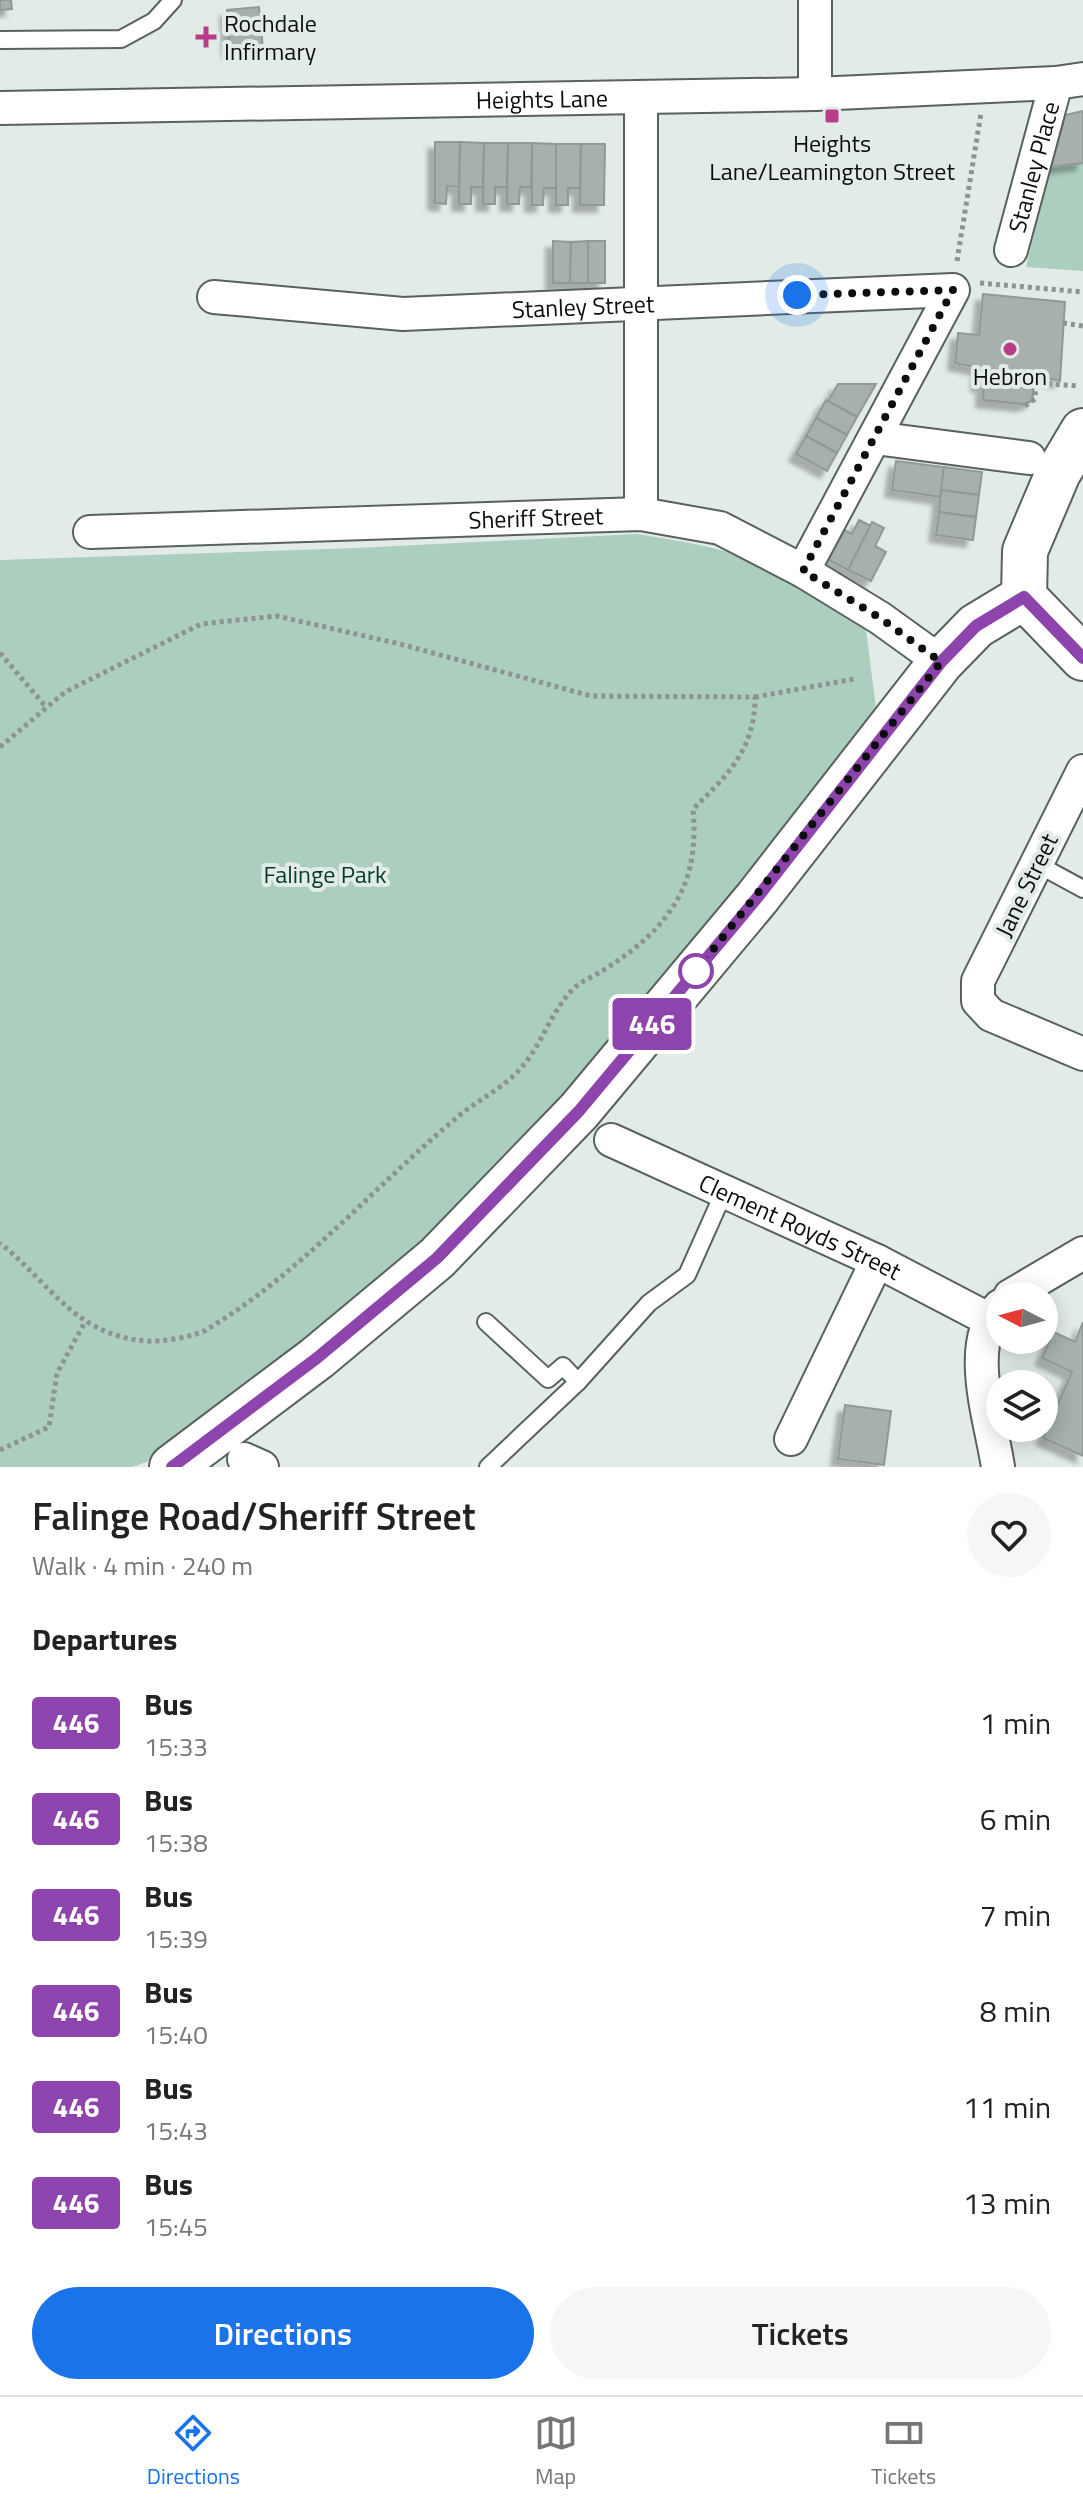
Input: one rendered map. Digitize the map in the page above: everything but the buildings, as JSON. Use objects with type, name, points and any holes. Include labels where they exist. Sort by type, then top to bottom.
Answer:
[{"type":"main road","points":[[1083,431],[1058,473],[1025,551],[1024,597],[1083,658]]},
{"type":"main road","points":[[172,1467],[317,1358],[431,1264],[579,1111],[757,898],[941,662],[976,626],[1024,597]]},
{"type":"street","points":[[815,0],[815,94]]},
{"type":"street","name":"Heights Lane","points":[[0,108],[815,94],[1070,81]]},
{"type":"street","name":"Stanley Place","points":[[1011,250],[1070,81]]},
{"type":"street","points":[[641,98],[641,514]]},
{"type":"street","points":[[803,571],[953,290]]},
{"type":"street","name":"Stanley Street","points":[[214,297],[403,314],[641,301],[953,290]]},
{"type":"street","points":[[875,438],[1029,458]]},
{"type":"street","name":"Sheriff Street","points":[[90,532],[641,514],[720,528],[803,571],[880,618],[941,662]]},
{"type":"street","name":"Jane Street","points":[[1083,771],[978,981],[978,1001],[991,1015],[1083,1054]]},
{"type":"street","name":"Clement Royds Street","points":[[611,1140],[986,1309]]},
{"type":"street","points":[[1034,1282],[1083,1253]]},
{"type":"street","points":[[791,1439],[877,1261]]},
{"type":"street","name":"Clement Royds Street","points":[[986,1349],[982,1367],[998,1467]]},
{"type":"lane","points":[[0,40],[121,39],[154,21],[173,0]]},
{"type":"lane","points":[[1037,864],[1083,889]]},
{"type":"lane","points":[[488,1467],[578,1382],[649,1303],[687,1275],[724,1192]]},
{"type":"lane","points":[[486,1322],[548,1379],[563,1366],[578,1382]]},
{"type":"path","points":[[986,86],[953,290],[972,283],[1083,292]]},
{"type":"path","points":[[1063,323],[1083,326]]},
{"type":"path","points":[[1025,406],[1033,402],[1036,383],[1078,386]]},
{"type":"path","points":[[0,747],[65,692],[201,624],[277,616],[400,644],[591,696],[755,697],[854,679]]},
{"type":"path","points":[[0,653],[46,707]]},
{"type":"path","points":[[0,1243],[27,1265],[58,1302],[85,1322],[115,1335],[149,1341],[203,1332],[253,1297],[352,1215],[462,1113],[505,1085],[526,1062],[573,988],[653,935],[678,899],[696,839],[693,809],[735,768],[755,719],[755,697]]},
{"type":"path","points":[[0,1450],[49,1427],[57,1373],[85,1322]]},
{"type":"green space","points":[[1083,163],[1083,271],[1026,267],[1050,167]]},
{"type":"green space","name":"Falinge Park","points":[[637,534],[703,546],[741,557],[798,584],[852,619],[866,630],[877,716],[540,1122],[431,1238],[348,1309],[152,1460],[132,1467],[0,1467],[0,560],[357,548]]},
{"type":"bus line","name":"446","points":[[172,1467],[317,1358],[431,1264],[579,1111],[757,898],[941,662],[976,626],[1024,597],[1083,658]]},
{"type":"place","name":"Rochdale Infirmary","points":[[206,37]]},
{"type":"place","name":"Heights Lane/Leamington Street","points":[[832,116]]},
{"type":"place","name":"Hebron","points":[[1010,349]]},
{"type":"route","points":[[696,971],[757,898],[941,662],[880,618],[803,571],[953,290],[797,295]]}]
